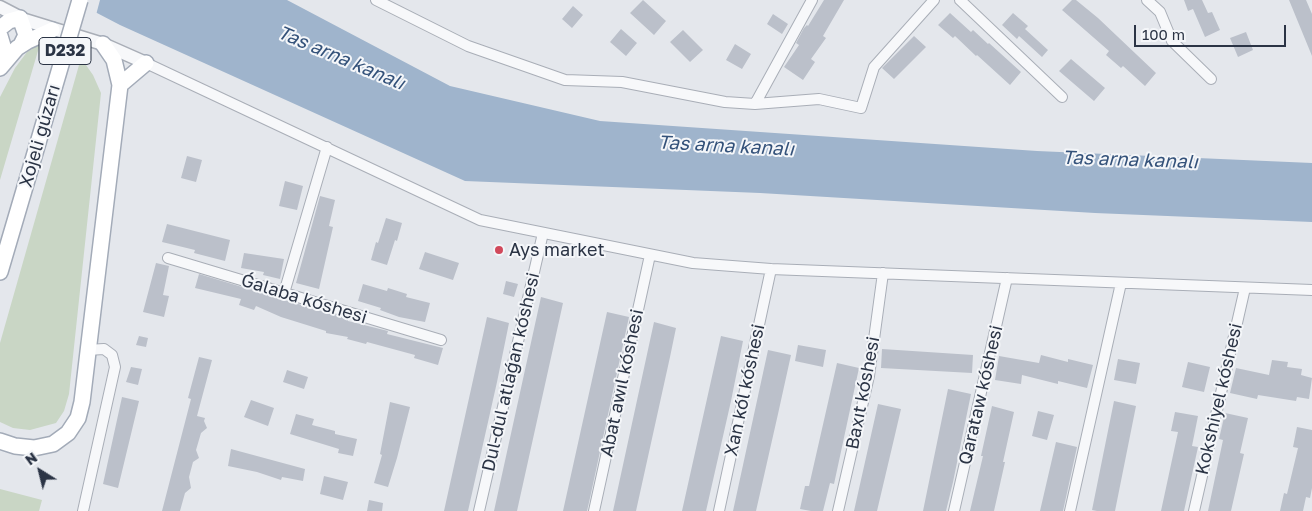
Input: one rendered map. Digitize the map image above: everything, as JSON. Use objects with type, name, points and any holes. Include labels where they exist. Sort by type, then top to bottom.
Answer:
[{"type":"main road","name":"Xojeli gúzarı","points":[[0,272],[80,0]]},
{"type":"main road","points":[[0,28],[9,20],[20,18],[26,35],[21,46]]},
{"type":"main road","points":[[1,66],[28,41],[52,30]]},
{"type":"main road","points":[[0,36],[3,46],[1,66]]},
{"type":"main road","points":[[0,441],[15,446],[34,448],[53,444],[68,433],[78,418],[82,402],[120,85],[114,60],[103,44]]},
{"type":"main road","points":[[120,85],[146,63]]},
{"type":"street","points":[[376,0],[468,46],[565,80],[622,82],[725,102],[755,104],[819,99],[861,108],[874,66],[934,0]]},
{"type":"street","points":[[755,104],[812,0]]},
{"type":"street","points":[[960,0],[1062,97]]},
{"type":"street","points":[[1147,0],[1160,12]]},
{"type":"street","points":[[1156,0],[1172,41],[1210,79]]},
{"type":"street","points":[[0,7],[20,18],[52,30],[103,44],[146,63],[480,220],[693,263],[771,269],[1312,290]]},
{"type":"street","points":[[284,293],[327,148]]},
{"type":"street","name":"Dul-dul atlaǵan kóshesi","points":[[480,511],[543,233]]},
{"type":"street","name":"Abat awıl kóshesi","points":[[594,511],[650,254]]},
{"type":"street","name":"Ǵalaba kóshesi","points":[[168,258],[441,340]]},
{"type":"street","name":"Xan kól kóshesi","points":[[719,511],[771,269]]},
{"type":"street","name":"Baxıt kóshesi","points":[[838,511],[869,376],[884,273]]},
{"type":"street","name":"Qarataw kóshesi","points":[[954,511],[1007,278]]},
{"type":"street","points":[[1070,511],[1121,283]]},
{"type":"street","name":"Kokshiyel kóshesi","points":[[1194,511],[1244,288]]},
{"type":"street","points":[[83,511],[115,367],[112,355],[104,349],[87,350]]},
{"type":"green space","points":[[40,44],[0,180],[0,97],[15,68],[27,52]]},
{"type":"green space","points":[[81,58],[93,75],[101,93],[69,394],[64,411],[56,423],[30,430],[13,428],[0,422],[0,343]]},
{"type":"green space","points":[[0,489],[42,500],[39,511],[0,511]]},
{"type":"water","name":"Tas arna kanalı","points":[[72,0],[287,0],[450,86],[600,121],[1037,151],[1312,163],[1312,222],[1095,213],[760,193],[465,181],[120,25]]},
{"type":"pier","points":[[69,0],[100,0],[96,15]]},
{"type":"building","points":[[643,0],[666,21],[654,35],[630,13]]},
{"type":"building","points":[[824,0],[844,0],[823,36],[826,38],[811,59],[815,62],[803,80],[784,67],[799,45],[796,43],[804,28],[808,26]]},
{"type":"building","points":[[1072,0],[1076,0],[1098,18],[1156,73],[1145,86],[1123,66],[1121,68],[1106,55],[1109,51],[1062,10]]},
{"type":"building","points":[[1184,0],[1202,0],[1208,13],[1212,12],[1220,30],[1205,37],[1193,9],[1188,11]]},
{"type":"building","points":[[1289,0],[1306,0],[1312,14],[1312,56]]},
{"type":"building","points":[[573,6],[583,15],[572,28],[562,19]]},
{"type":"building","points":[[950,13],[971,32],[973,30],[989,43],[1021,72],[1010,85],[955,36],[953,38],[938,25]]},
{"type":"building","points":[[1013,13],[1028,26],[1025,29],[1048,50],[1042,57],[1019,36],[1017,39],[1002,25]]},
{"type":"building","points":[[773,14],[788,24],[782,34],[767,24]]},
{"type":"building","points":[[621,29],[637,43],[626,56],[610,42]]},
{"type":"building","points":[[683,30],[703,50],[690,62],[670,42]]},
{"type":"building","points":[[1246,32],[1253,50],[1238,57],[1230,38]]},
{"type":"building","points":[[914,36],[926,47],[894,79],[882,68]]},
{"type":"building","points":[[735,44],[751,54],[742,69],[726,60]]},
{"type":"building","points":[[1071,59],[1105,88],[1094,101],[1059,71]]},
{"type":"building","points":[[187,156],[202,160],[196,182],[181,178]]},
{"type":"building","points":[[285,181],[303,186],[297,210],[279,206]]},
{"type":"building","points":[[320,196],[335,200],[329,226],[333,227],[319,289],[296,283]]},
{"type":"building","points":[[386,218],[402,223],[387,265],[371,260]]},
{"type":"building","points":[[167,224],[230,240],[225,261],[194,253],[195,250],[162,242]]},
{"type":"building","points":[[425,252],[459,263],[453,280],[419,269]]},
{"type":"building","points":[[244,253],[284,259],[280,279],[263,275],[264,272],[241,268]]},
{"type":"building","points":[[156,263],[169,266],[163,295],[169,296],[164,317],[143,312]]},
{"type":"building","points":[[199,274],[348,319],[348,321],[388,331],[387,334],[443,348],[438,365],[414,358],[415,355],[326,333],[326,331],[281,317],[256,306],[254,310],[239,305],[241,299],[195,288]]},
{"type":"building","points":[[506,281],[518,284],[514,297],[503,294]]},
{"type":"building","points":[[363,284],[387,291],[388,288],[407,294],[406,297],[430,303],[425,322],[399,317],[380,310],[381,308],[358,301]]},
{"type":"building","points":[[541,297],[563,303],[517,511],[494,511]]},
{"type":"building","points":[[607,312],[629,317],[590,498],[587,511],[563,511]]},
{"type":"building","points":[[487,317],[509,323],[497,382],[468,511],[444,511]]},
{"type":"building","points":[[654,322],[676,328],[670,357],[636,511],[613,511]]},
{"type":"building","points":[[139,336],[148,338],[146,347],[136,345]]},
{"type":"building","points":[[721,336],[743,341],[731,401],[706,511],[682,511]]},
{"type":"building","points":[[798,345],[826,350],[823,367],[795,361]]},
{"type":"building","points":[[882,349],[973,355],[972,373],[881,368]]},
{"type":"building","points":[[768,350],[791,355],[756,511],[733,511]]},
{"type":"building","points":[[1041,355],[1068,362],[1068,359],[1093,365],[1087,388],[1058,381],[1058,384],[1022,375],[1021,384],[995,380],[999,356],[1039,363]]},
{"type":"building","points":[[199,357],[212,360],[197,416],[205,418],[204,421],[207,428],[201,433],[196,450],[199,458],[193,462],[189,477],[191,488],[185,493],[180,511],[162,511],[191,399],[188,398]]},
{"type":"building","points":[[1118,359],[1140,363],[1136,384],[1114,380]]},
{"type":"building","points":[[1272,360],[1288,362],[1287,367],[1302,369],[1301,375],[1312,378],[1309,399],[1297,397],[1296,401],[1258,395],[1257,399],[1230,393],[1236,368],[1269,375]]},
{"type":"building","points":[[1188,362],[1210,367],[1204,392],[1182,387]]},
{"type":"building","points":[[837,363],[859,368],[834,484],[830,483],[823,511],[800,509],[805,486],[809,486]]},
{"type":"building","points":[[131,367],[142,369],[138,385],[126,382]]},
{"type":"building","points":[[287,370],[308,377],[304,389],[283,382]]},
{"type":"building","points":[[948,389],[971,394],[953,482],[946,511],[923,511]]},
{"type":"building","points":[[122,397],[139,401],[118,488],[103,484]]},
{"type":"building","points":[[251,400],[274,408],[268,426],[244,417]]},
{"type":"building","points":[[1114,401],[1136,406],[1115,511],[1097,511],[1092,510]]},
{"type":"building","points":[[390,402],[410,407],[388,487],[374,483],[382,455],[380,454]]},
{"type":"building","points":[[878,404],[901,409],[877,511],[854,511]]},
{"type":"building","points":[[992,406],[1014,412],[1003,462],[1005,462],[994,511],[970,511],[983,456],[981,456]]},
{"type":"building","points":[[1038,411],[1054,415],[1047,440],[1032,436]]},
{"type":"building","points":[[1175,412],[1198,416],[1192,446],[1198,447],[1184,511],[1161,511],[1178,432],[1171,431]]},
{"type":"building","points":[[1225,413],[1248,418],[1240,453],[1244,454],[1231,511],[1208,511],[1223,440],[1219,439]]},
{"type":"building","points":[[296,414],[314,419],[312,425],[335,431],[335,434],[357,439],[353,456],[338,453],[339,449],[290,434]]},
{"type":"building","points":[[1297,427],[1312,430],[1312,488],[1310,498],[1306,497],[1303,511],[1280,511],[1284,493],[1287,494],[1298,448],[1293,447]]},
{"type":"building","points":[[1056,442],[1077,447],[1063,511],[1040,511]]},
{"type":"building","points":[[231,449],[305,469],[303,481],[282,477],[281,480],[257,472],[228,466]]},
{"type":"building","points":[[324,476],[348,482],[343,500],[320,494]]},
{"type":"building","points":[[369,500],[383,503],[382,511],[367,511]]},
{"type":"place","name":"Ays market","points":[[499,250]]}]
